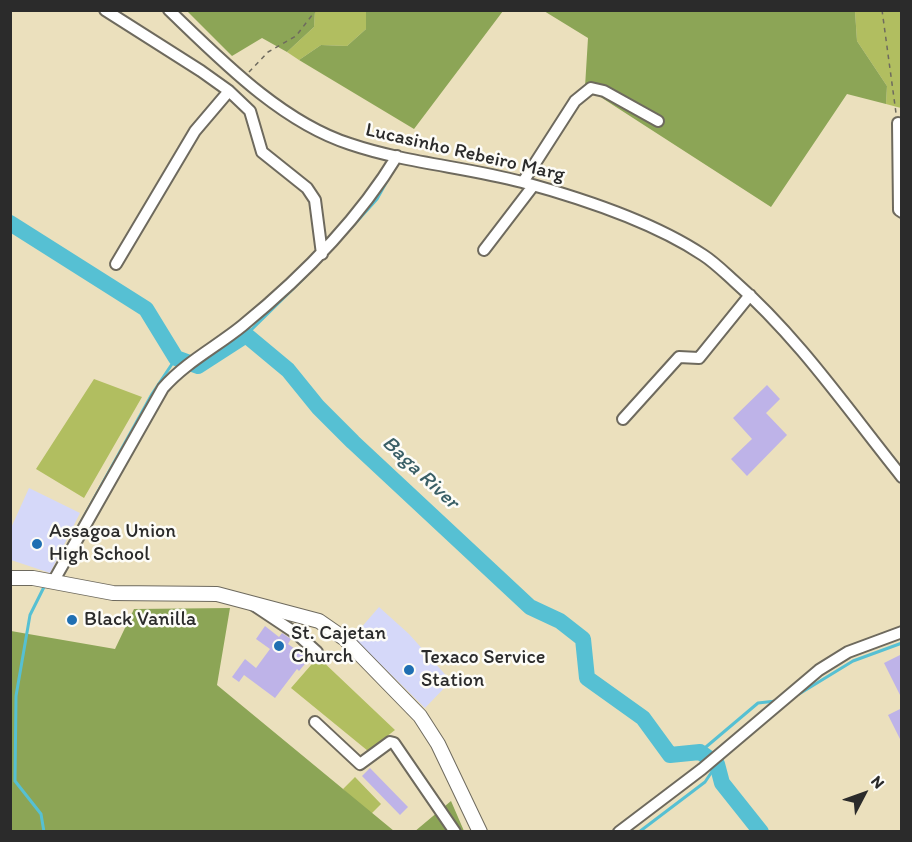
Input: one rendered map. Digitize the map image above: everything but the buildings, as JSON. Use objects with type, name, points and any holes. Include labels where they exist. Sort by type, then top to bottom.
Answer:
[{"type":"main road","points":[[10,578],[50,581],[113,593],[217,594],[245,599],[320,621],[345,639],[410,704],[429,728],[480,831]]},
{"type":"street","points":[[105,10],[229,91],[250,111],[262,152],[307,188],[315,200],[322,254]]},
{"type":"street","name":"Lucasinho Rebeiro Marg","points":[[169,10],[242,78],[308,126],[349,144],[528,184],[660,230],[704,255],[750,295],[821,371],[902,477]]},
{"type":"street","points":[[484,250],[528,184],[575,101],[591,88],[604,91],[658,120]]},
{"type":"street","points":[[116,264],[195,131],[229,91]]},
{"type":"street","points":[[898,123],[899,210],[902,212]]},
{"type":"street","points":[[50,581],[163,388],[177,372],[270,303],[322,254],[376,190],[397,156]]},
{"type":"street","points":[[623,419],[679,357],[699,358],[750,295]]},
{"type":"street","points":[[245,599],[297,634],[317,652]]},
{"type":"street","points":[[619,831],[702,769],[819,670],[848,652],[902,632]]},
{"type":"street","points":[[315,722],[360,764],[390,742],[394,743],[455,831]]},
{"type":"path","points":[[242,78],[268,52],[296,36],[316,10]]},
{"type":"path","points":[[882,10],[898,123]]},
{"type":"shaded area","name":"Assagoa Union High School","points":[[29,488],[80,513],[50,573],[11,560],[11,528]]},
{"type":"shaded area","points":[[379,607],[409,634],[451,681],[425,708],[353,637]]},
{"type":"green space","points":[[366,10],[503,11],[414,129],[299,60],[321,45],[347,46],[366,29]]},
{"type":"green space","points":[[187,11],[315,11],[314,27],[287,52],[262,38],[232,56]]},
{"type":"green space","points":[[315,11],[366,11],[366,29],[347,46],[321,45],[299,60],[287,52],[314,27]]},
{"type":"green space","points":[[544,11],[855,11],[857,41],[887,86],[886,104],[847,94],[771,207],[585,87],[588,38]]},
{"type":"green space","points":[[855,11],[901,11],[901,108],[886,104],[887,86],[857,41]]},
{"type":"green space","points":[[94,379],[142,397],[84,498],[36,469]]},
{"type":"green space","points":[[230,608],[217,685],[394,831],[11,831],[11,631],[115,649],[134,609]]},
{"type":"green space","points":[[318,657],[395,730],[368,751],[291,688]]},
{"type":"green space","points":[[355,777],[381,804],[369,816],[343,789]]},
{"type":"green space","points":[[451,801],[464,831],[414,832]]},
{"type":"waterway","points":[[351,228],[377,199],[387,181]]},
{"type":"waterway","name":"Baga River","points":[[10,223],[146,309],[176,358],[198,366],[246,335],[288,370],[318,407],[353,442],[530,607],[560,621],[583,639],[587,678],[643,718],[670,755],[700,752],[717,764],[722,783],[761,832]]},
{"type":"waterway","points":[[246,335],[306,276]]},
{"type":"waterway","points":[[65,551],[152,394],[176,358]]},
{"type":"waterway","points":[[44,832],[41,814],[15,781],[16,696],[30,615],[45,585]]},
{"type":"waterway","points":[[799,694],[853,661],[902,643]]},
{"type":"waterway","points":[[700,752],[758,703],[776,701]]},
{"type":"waterway","points":[[639,832],[705,782],[717,764]]},
{"type":"place","name":"Assagoa Union High School","points":[[37,544]]},
{"type":"place","name":"Black Vanilla","points":[[72,620]]},
{"type":"place","name":"St. Cajetan Church","points":[[279,646]]},
{"type":"place","name":"Texaco Service Station","points":[[409,670]]}]
